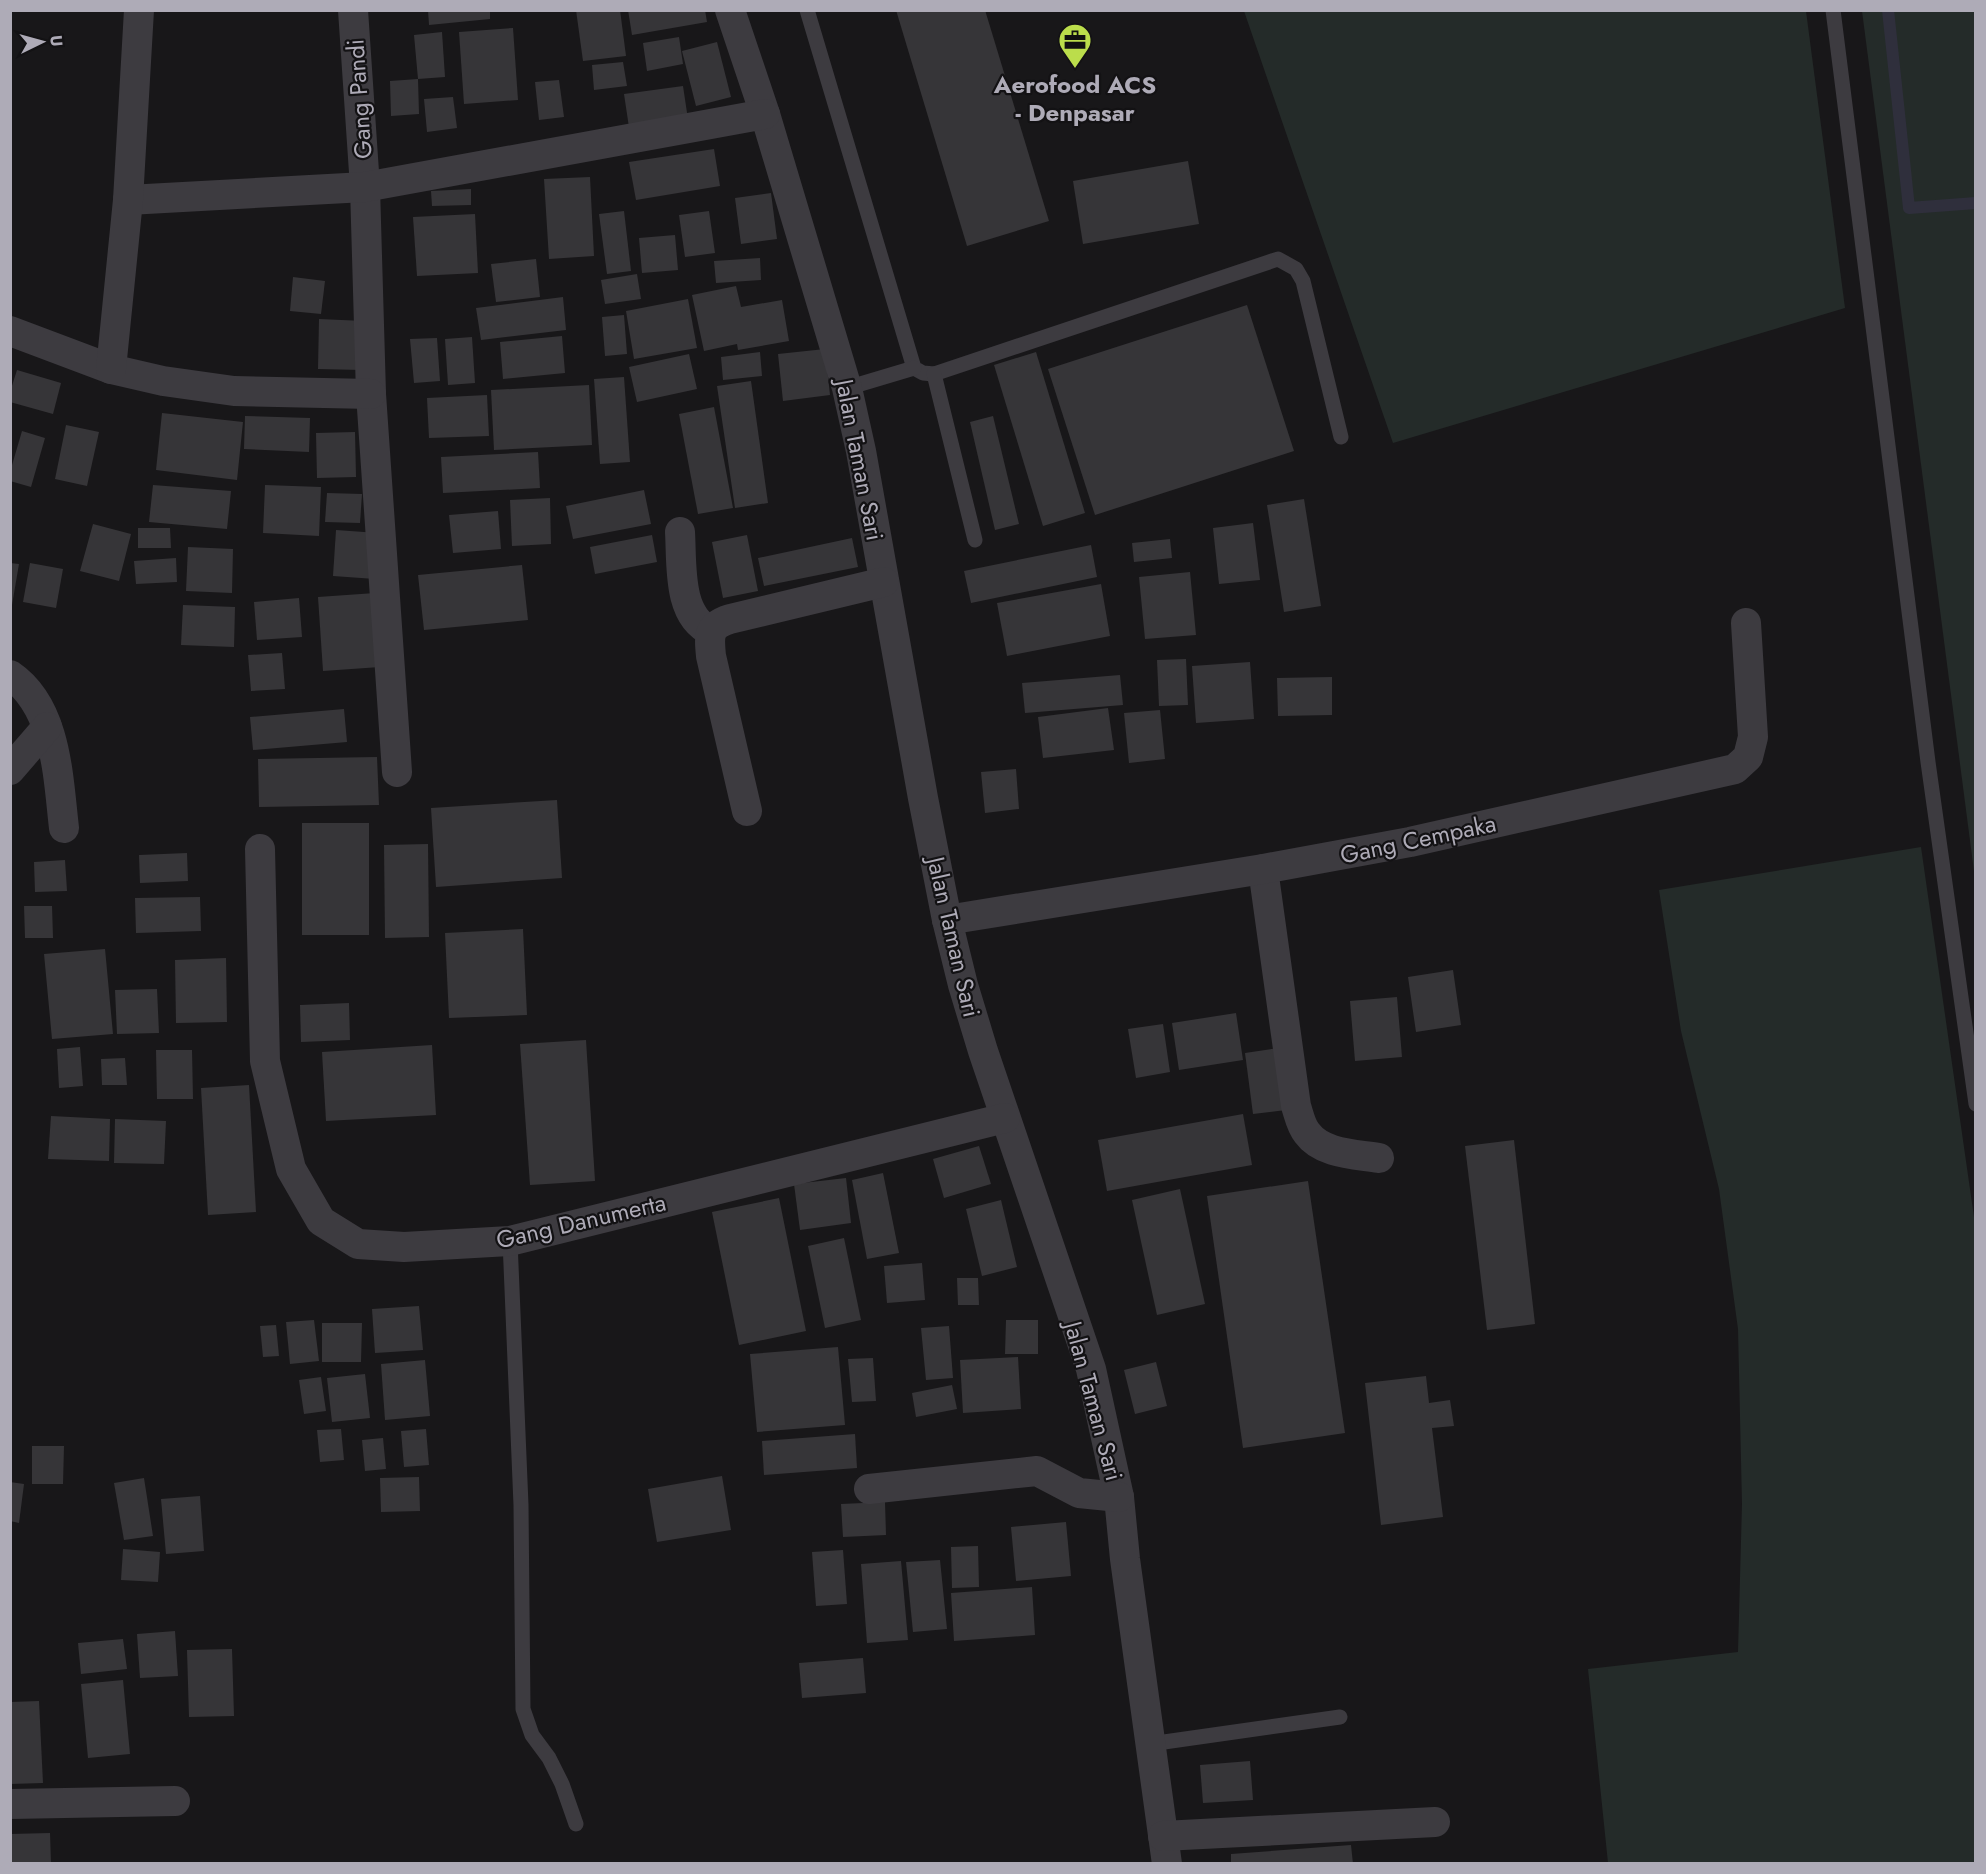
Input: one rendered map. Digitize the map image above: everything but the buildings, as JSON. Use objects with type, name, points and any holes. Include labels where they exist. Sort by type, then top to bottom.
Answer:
[{"type":"street","points":[[111,369],[128,200],[139,10]]},
{"type":"street","name":"Gang Pandi","points":[[353,10],[365,187],[371,394],[397,772]]},
{"type":"street","name":"Jalan Taman Sari","points":[[730,10],[765,114],[847,388],[861,451],[923,798],[947,920],[963,985],[1005,1118],[1091,1370],[1119,1497],[1125,1559],[1165,1850]]},
{"type":"street","points":[[128,200],[365,187],[765,114]]},
{"type":"street","points":[[10,331],[111,369],[163,381],[234,391],[371,394]]},
{"type":"street","points":[[680,532],[685,596],[700,627],[711,631]]},
{"type":"street","points":[[747,811],[711,656],[711,631],[717,624],[730,619],[884,582]]},
{"type":"street","name":"Gang Cempaka","points":[[947,920],[1263,869],[1410,842],[1735,769],[1748,757],[1753,737],[1746,623]]},
{"type":"street","points":[[10,675],[33,695],[47,727],[56,762],[64,828]]},
{"type":"street","points":[[10,770],[47,727]]},
{"type":"street","name":"Gang Danumerta","points":[[260,849],[266,1061],[291,1169],[321,1221],[358,1244],[404,1247],[510,1241],[1005,1118]]},
{"type":"street","points":[[1263,869],[1300,1121],[1307,1134],[1315,1142],[1333,1151],[1378,1158]]},
{"type":"street","points":[[869,1489],[1037,1472],[1079,1493],[1119,1497]]},
{"type":"street","points":[[10,1804],[175,1801]]},
{"type":"street","points":[[1165,1850],[1435,1822]]},
{"type":"lane","points":[[807,10],[914,368],[923,374],[934,374],[1278,260],[1296,269],[1303,281],[1341,437]]},
{"type":"lane","points":[[1833,10],[1927,751],[1976,1104]]},
{"type":"lane","points":[[847,388],[914,368]]},
{"type":"lane","points":[[934,374],[975,540]]},
{"type":"lane","points":[[510,1241],[521,1506],[523,1709],[532,1736],[549,1758],[562,1784],[576,1824]]},
{"type":"lane","points":[[1150,1744],[1340,1717]]},
{"type":"shaded area","points":[[1244,11],[1806,11],[1845,308],[1393,443]]},
{"type":"shaded area","points":[[1862,11],[1975,11],[1975,879]]},
{"type":"shaded area","points":[[1921,847],[1976,1231],[1975,1863],[1608,1863],[1588,1669],[1738,1652],[1742,1504],[1738,1329],[1719,1189],[1681,1031],[1659,890]]},
{"type":"waterway","points":[[1888,10],[1909,208],[1976,203]]},
{"type":"place","name":"Aerofood ACS - Denpasar","points":[[1075,69]]}]
